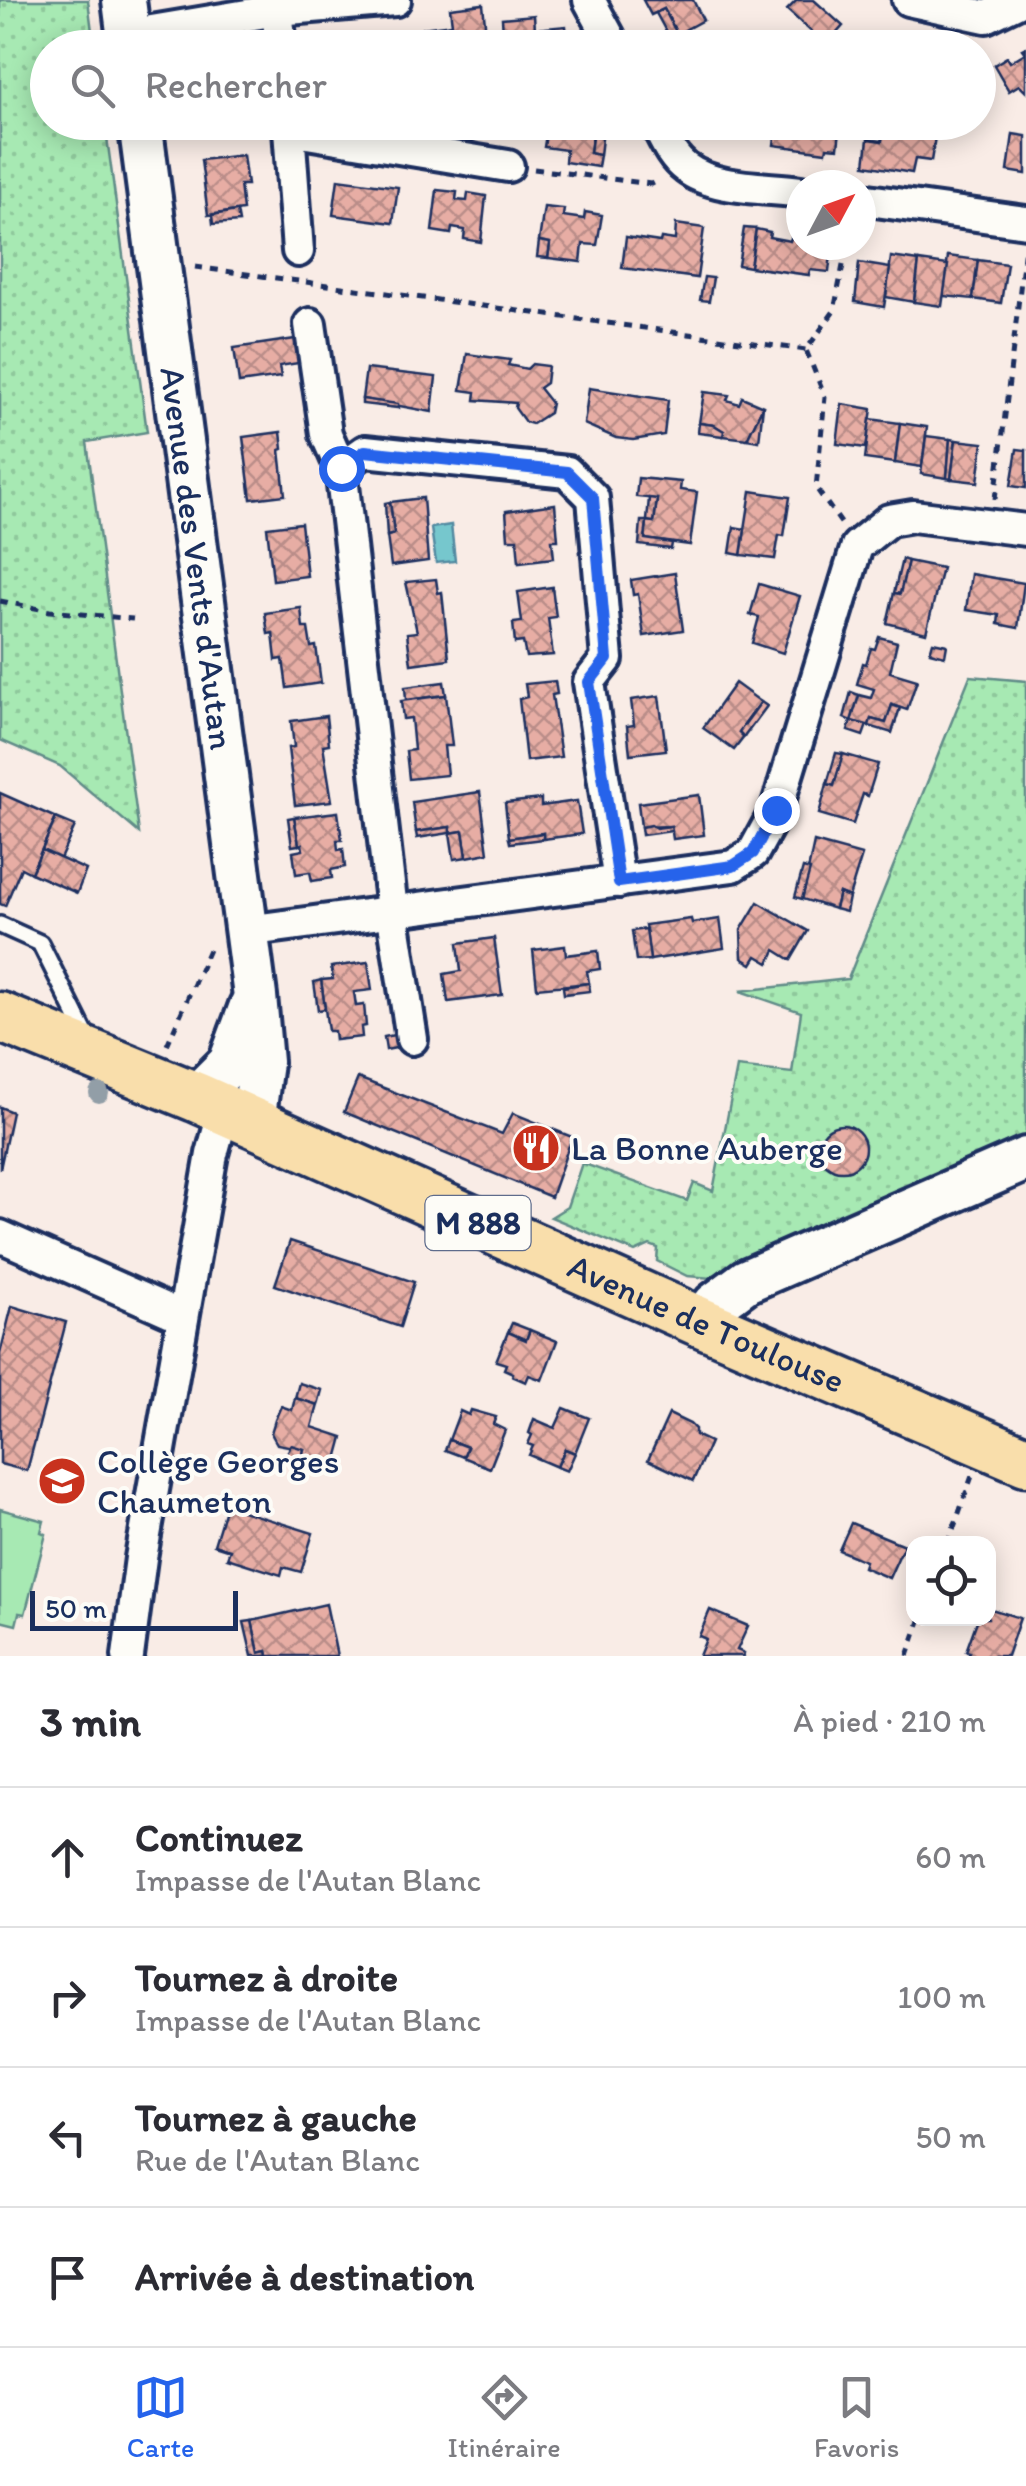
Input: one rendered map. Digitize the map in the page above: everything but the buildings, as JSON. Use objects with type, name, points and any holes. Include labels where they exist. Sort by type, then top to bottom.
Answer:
[{"type":"main road","name":"Avenue de Toulouse","points":[[0,1017],[224,1110],[703,1323],[1007,1452]]},
{"type":"street","points":[[128,28],[276,5],[395,0]]},
{"type":"street","points":[[589,0],[605,30]]},
{"type":"street","points":[[908,0],[986,17],[1020,0]]},
{"type":"street","points":[[276,5],[279,30]]},
{"type":"street","name":"Avenue des Vents d'Autan","points":[[142,140],[232,932],[255,996],[261,1062],[224,1110]]},
{"type":"street","points":[[290,140],[298,251]]},
{"type":"street","points":[[366,140],[508,166]]},
{"type":"street","points":[[665,140],[688,170],[716,181],[786,190]]},
{"type":"street","points":[[876,201],[1026,222]]},
{"type":"street","points":[[310,324],[326,434],[341,468],[392,910],[412,1039]]},
{"type":"street","points":[[341,468],[365,451],[567,472],[593,498],[607,659],[589,682],[619,882]]},
{"type":"street","points":[[232,932],[733,866],[753,853],[776,810],[858,546],[889,520],[912,516],[1026,530]]},
{"type":"street","name":"Avenue des Vents d'Autan","points":[[224,1110],[222,1072],[236,1053],[255,996]]},
{"type":"street","points":[[128,1656],[183,1317],[212,1154],[224,1110]]},
{"type":"street","points":[[703,1323],[715,1304],[746,1281],[1026,1159]]},
{"type":"street","points":[[0,1236],[183,1317]]},
{"type":"lane","points":[[0,925],[40,943],[96,1056]]},
{"type":"path","points":[[508,166],[650,184],[688,170]]},
{"type":"path","points":[[991,525],[1026,239]]},
{"type":"path","points":[[298,251],[310,324]]},
{"type":"path","points":[[806,350],[834,311],[844,260]]},
{"type":"path","points":[[158,264],[806,350]]},
{"type":"path","points":[[806,350],[825,398],[816,488],[858,546]]},
{"type":"path","points":[[0,601],[50,611],[133,619]]},
{"type":"path","points":[[161,1058],[232,932]]},
{"type":"path","points":[[951,1536],[974,1470],[1007,1452]]},
{"type":"path","points":[[908,1656],[918,1626]]},
{"type":"green space","points":[[0,0],[88,0],[92,30],[30,30],[30,140],[107,140],[147,432],[87,442],[139,833],[60,766],[0,740]]},
{"type":"green space","points":[[970,676],[1026,681],[1026,1139],[712,1278],[687,1276],[657,1261],[658,1248],[650,1245],[635,1252],[551,1217],[567,1207],[582,1163],[687,1201],[694,1183],[713,1191],[737,1067],[792,1073],[801,1012],[740,991],[848,979]]},
{"type":"green space","points":[[0,1509],[44,1521],[41,1532],[46,1534],[25,1614],[19,1613],[16,1625],[0,1621]]},
{"type":"water","points":[[451,525],[455,561],[436,563],[431,528]]},
{"type":"place","name":"La Bonne Auberge","points":[[536,1148]]},
{"type":"place","name":"Collège Georges Chaumeton","points":[[62,1481]]},
{"type":"route","points":[[341,468],[365,451],[567,472],[593,498],[607,659],[589,682],[619,882],[733,866],[753,853],[776,810]]}]
